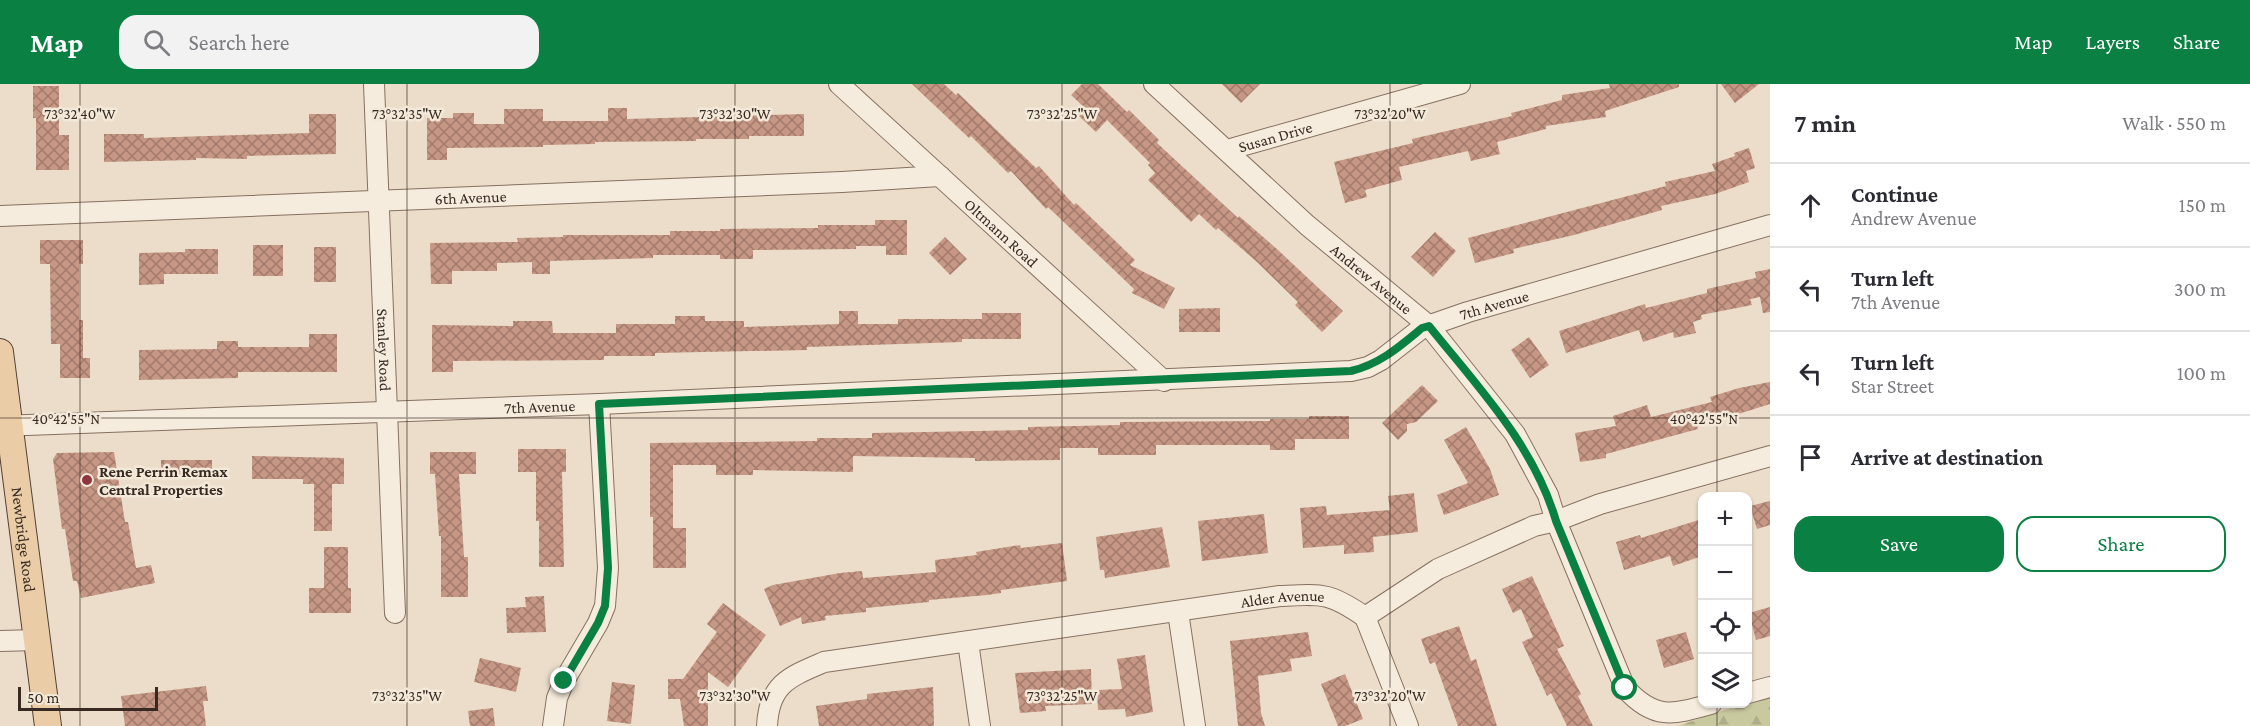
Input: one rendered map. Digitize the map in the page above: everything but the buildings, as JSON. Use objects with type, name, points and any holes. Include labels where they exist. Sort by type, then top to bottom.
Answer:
[{"type":"main road","name":"Newbridge Road","points":[[0,352],[5,426],[48,726]]},
{"type":"street","name":"Stanley Road","points":[[374,84],[395,613]]},
{"type":"street","name":"Oltmann Road","points":[[839,84],[1164,381]]},
{"type":"street","name":"Andrew Avenue","points":[[1155,84],[1307,225],[1429,326],[1515,434],[1548,495],[1556,521],[1625,688],[1638,702],[1652,710],[1679,712],[1698,707]]},
{"type":"street","name":"Susan Drive","points":[[1227,150],[1460,84]]},
{"type":"street","name":"6th Avenue","points":[[0,216],[819,183],[940,176]]},
{"type":"street","name":"7th Avenue","points":[[5,426],[1164,381],[1351,371],[1368,367],[1381,360],[1422,328],[1468,312],[1770,225]]},
{"type":"street","points":[[553,726],[557,698],[564,681],[598,623],[605,606],[608,568],[599,404]]},
{"type":"street","points":[[1408,726],[1365,617],[1438,569],[1534,526],[1556,521],[1600,504],[1770,456]]},
{"type":"street","name":"Alder Avenue","points":[[767,726],[772,697],[785,681],[824,662],[1280,596],[1320,594],[1343,602],[1365,617]]},
{"type":"street","points":[[1178,612],[1195,726]]},
{"type":"street","points":[[0,641],[37,640]]},
{"type":"street","points":[[968,642],[980,726]]},
{"type":"street","points":[[1752,692],[1770,687]]},
{"type":"green space","points":[[1770,695],[1770,726],[1677,726],[1731,708],[1752,708],[1752,701]]},
{"type":"place","name":"Rene Perrin Remax Central Properties","points":[[87,480]]},
{"type":"route","points":[[564,681],[598,623],[605,606],[608,568],[599,404],[1351,371],[1368,367],[1381,360],[1422,328],[1429,326],[1515,434],[1548,495],[1556,521],[1625,688]]}]
